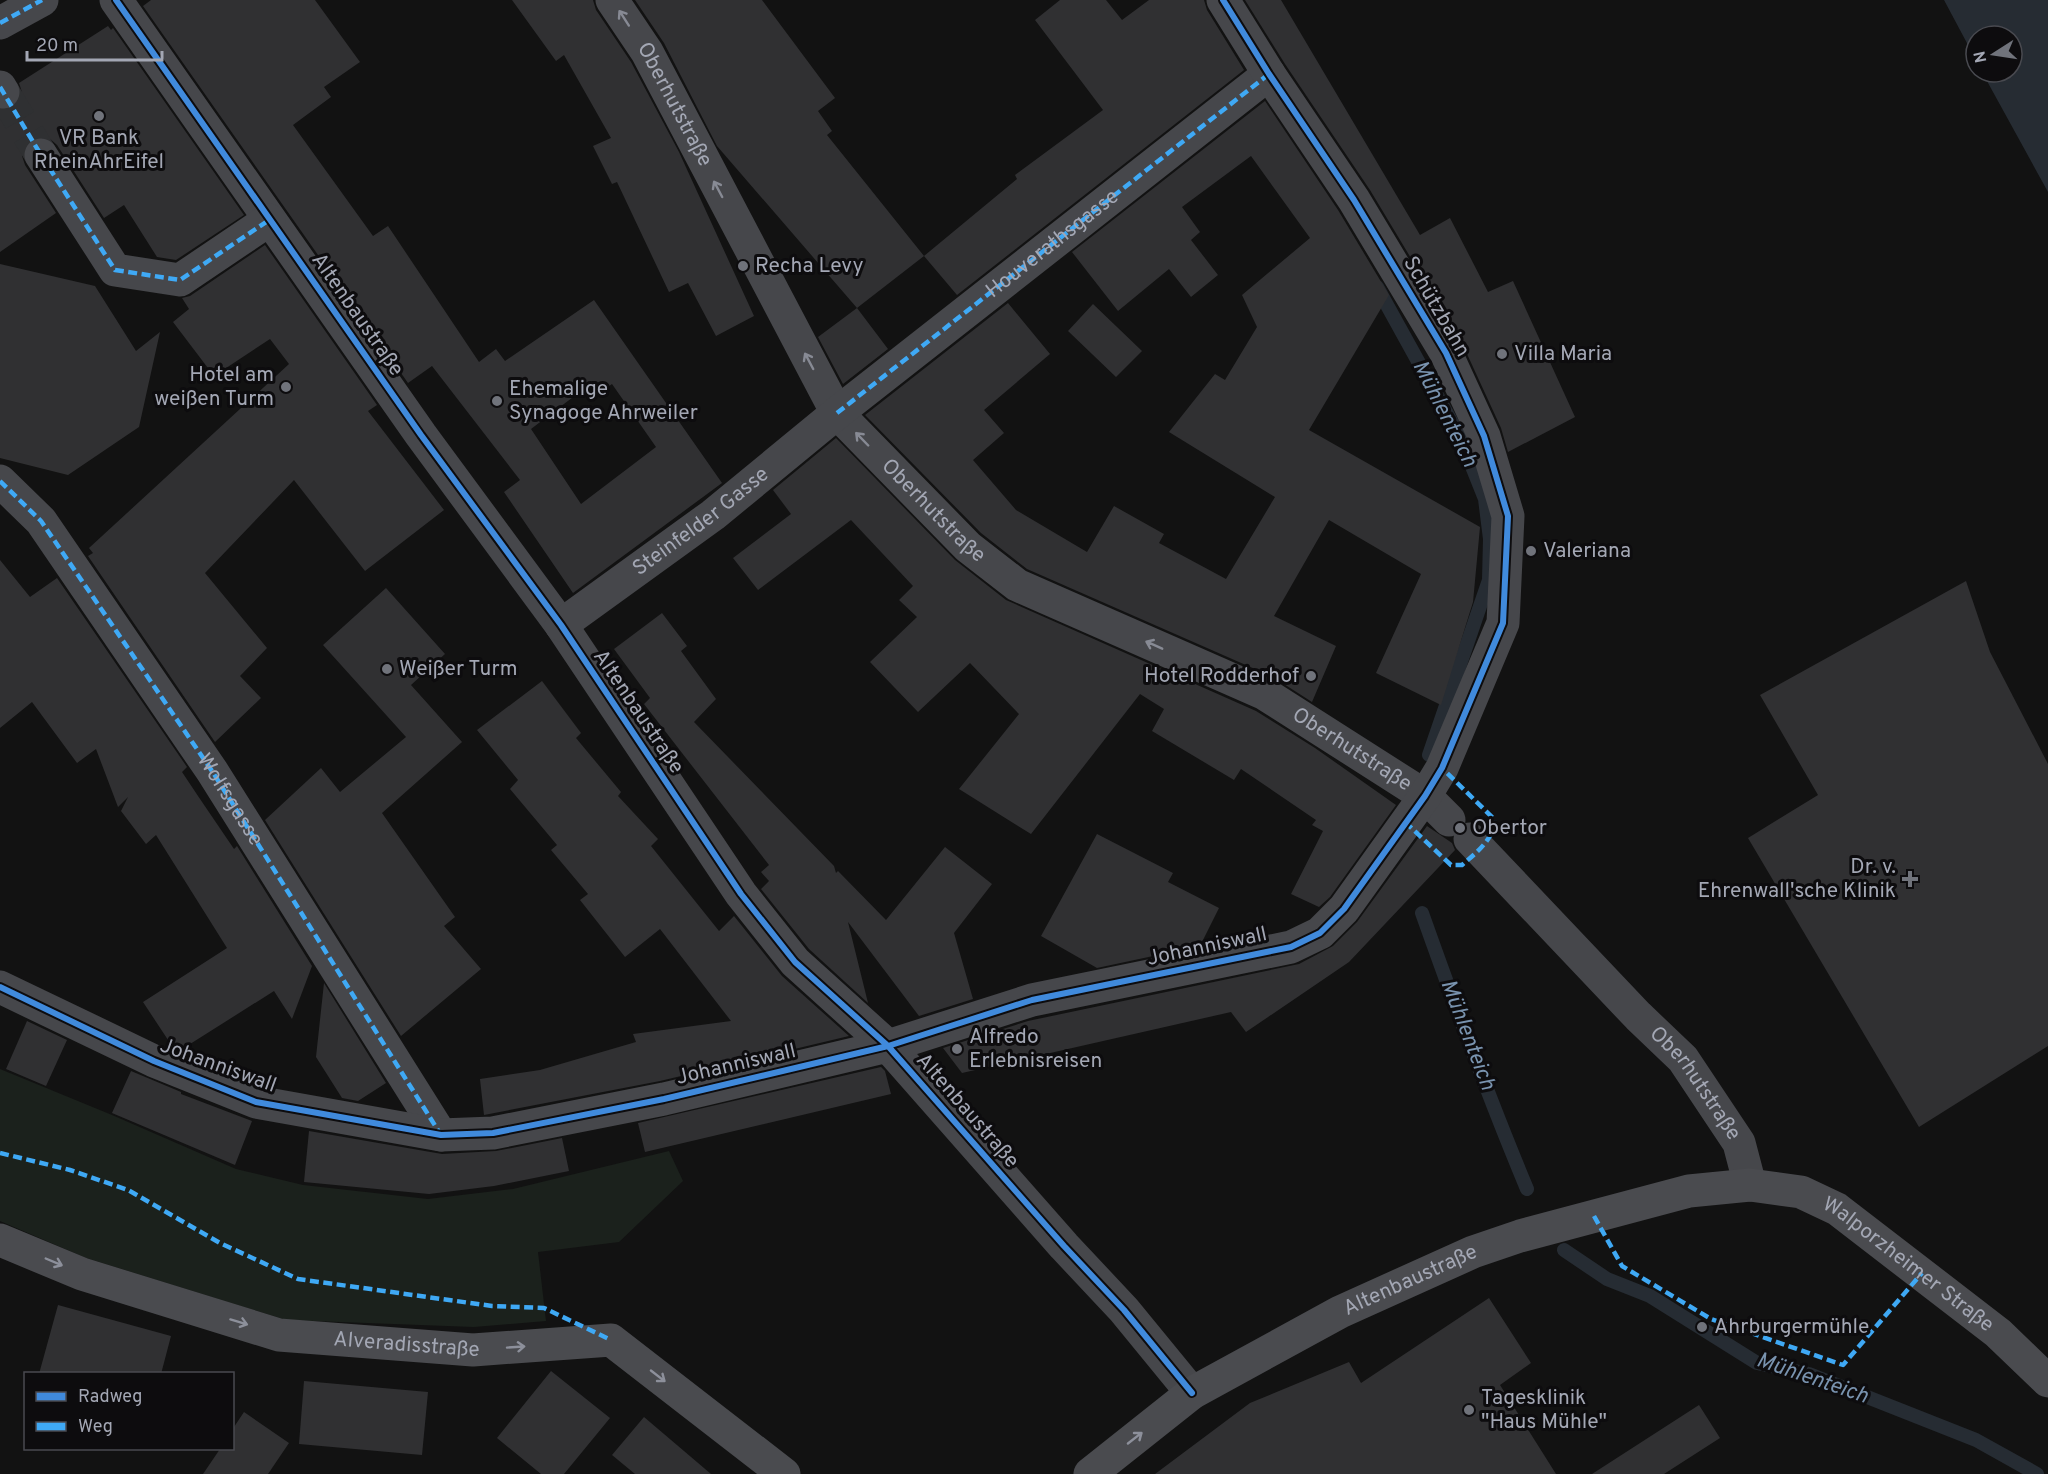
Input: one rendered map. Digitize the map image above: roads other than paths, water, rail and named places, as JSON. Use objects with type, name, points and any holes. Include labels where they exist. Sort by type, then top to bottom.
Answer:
[{"type":"street","points":[[0,23],[42,0]]},
{"type":"street","name":"Altenbaustraße","points":[[116,0],[421,435],[561,625],[741,894],[795,962],[888,1046],[1064,1246],[1124,1310],[1192,1393],[1340,1312],[1473,1252],[1520,1236],[1689,1191],[1750,1185]]},
{"type":"street","name":"Oberhutstraße","points":[[612,0],[647,52],[837,413],[968,547],[1017,585],[1265,694],[1425,796],[1638,1016],[1683,1059],[1739,1143],[1750,1185]]},
{"type":"street","name":"Schützbahn","points":[[1223,0],[1269,74],[1354,200],[1446,353],[1485,436],[1509,516],[1503,622],[1442,768],[1425,796]]},
{"type":"street","name":"Houverathsgasse","points":[[837,413],[1269,74]]},
{"type":"street","points":[[41,155],[115,270],[180,280],[269,220]]},
{"type":"street","name":"Steinfelder Gasse","points":[[561,625],[713,515],[837,413]]},
{"type":"street","name":"Wolfsgasse","points":[[0,481],[41,521],[212,771],[441,1135]]},
{"type":"street","name":"Johanniswall","points":[[0,987],[154,1061],[256,1102],[441,1135],[493,1132],[664,1099],[888,1046],[1032,1000],[1291,947],[1320,933],[1344,909],[1425,796]]},
{"type":"street","name":"Walporzheimer Straße","points":[[1750,1185],[1801,1192],[1837,1209],[1989,1326],[2048,1381]]},
{"type":"street","name":"Alveradisstraße","points":[[0,1240],[82,1274],[279,1335],[472,1350],[611,1340],[784,1474]]},
{"type":"street","points":[[1090,1474],[1192,1393]]},
{"type":"waterway","name":"Mühlenteich","points":[[1377,287],[1461,439],[1485,499],[1490,539],[1489,580],[1429,755]]},
{"type":"waterway","name":"Mühlenteich","points":[[1422,913],[1499,1121],[1527,1189]]},
{"type":"waterway","name":"Mühlenteich","points":[[1564,1250],[1607,1279],[1650,1296],[1757,1363],[1809,1374],[1976,1440],[2037,1474]]},
{"type":"tunnel","points":[[3,92],[41,155]]},
{"type":"place","name":"VR Bank RheinAhrEifel","points":[[99,116]]},
{"type":"place","name":"Recha Levy","points":[[743,266]]},
{"type":"place","name":"Villa Maria","points":[[1502,354]]},
{"type":"place","name":"Hotel am weißen Turm","points":[[286,387]]},
{"type":"place","name":"Ehemalige Synagoge Ahrweiler","points":[[497,401]]},
{"type":"place","name":"Valeriana","points":[[1531,551]]},
{"type":"place","name":"Weißer Turm","points":[[387,669]]},
{"type":"place","name":"Hotel Rodderhof","points":[[1311,676]]},
{"type":"place","name":"Obertor","points":[[1460,828]]},
{"type":"place","name":"Dr. v. Ehrenwall'sche Klinik","points":[[1910,879]]},
{"type":"place","name":"Alfredo Erlebnisreisen","points":[[957,1049]]},
{"type":"place","name":"Ahrburgermühle","points":[[1702,1327]]},
{"type":"place","name":"Tagesklinik \"Haus Mühle\"","points":[[1469,1410]]}]
